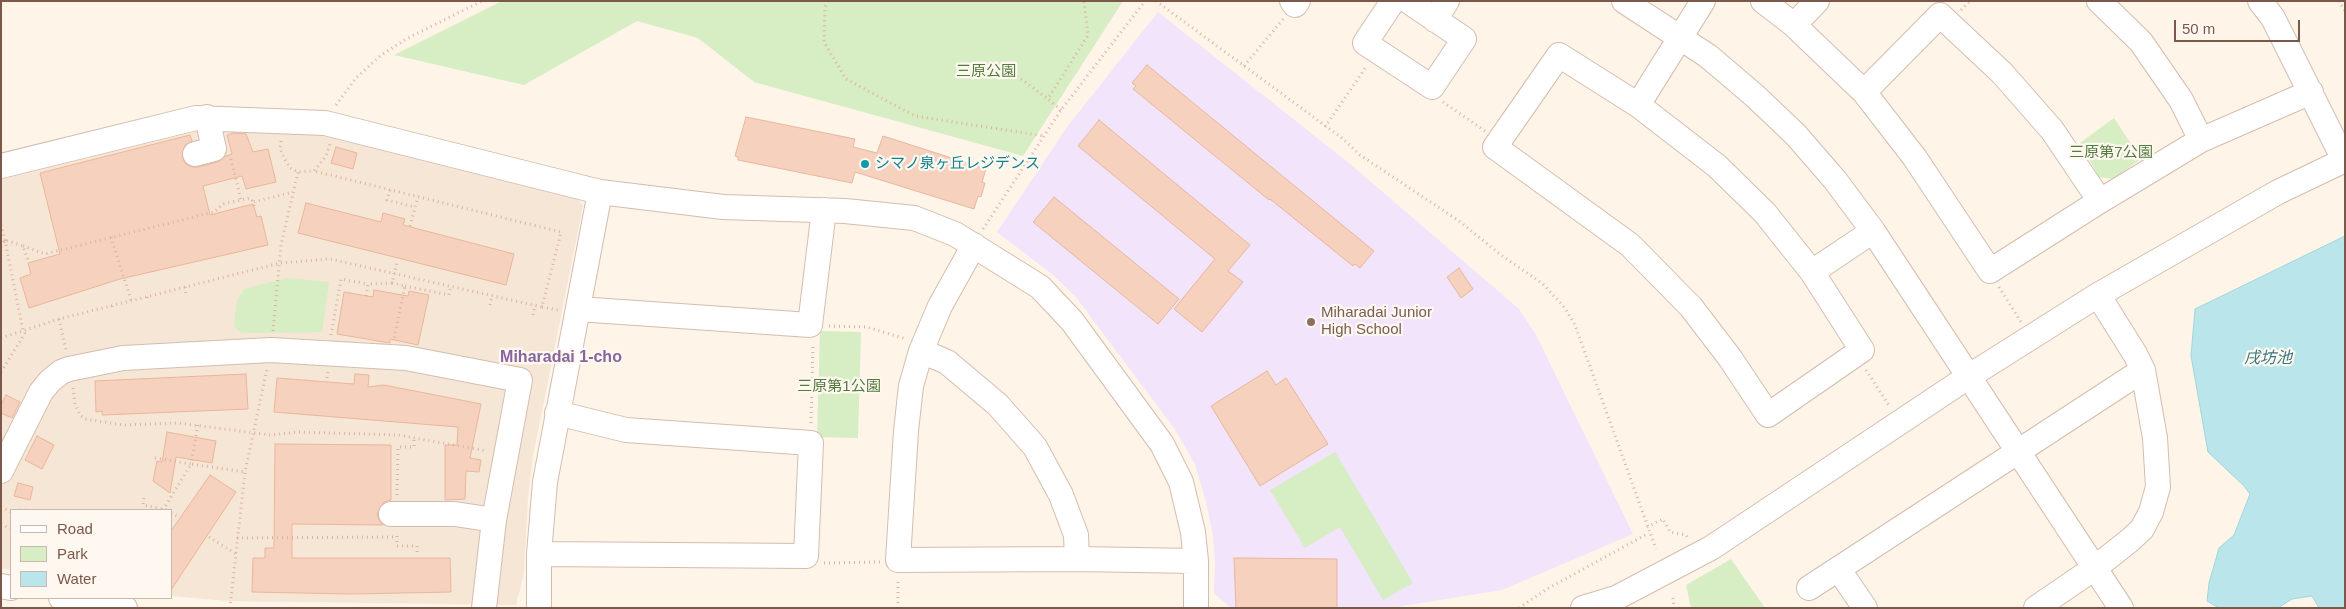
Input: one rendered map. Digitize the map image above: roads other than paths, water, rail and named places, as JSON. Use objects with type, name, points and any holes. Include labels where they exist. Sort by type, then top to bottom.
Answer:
[{"type":"street","points":[[1392,1],[1365,42],[1432,87],[1464,39],[1441,10],[1408,1]]},
{"type":"street","points":[[1624,1],[1708,56],[1755,96],[1796,135],[1835,180],[1873,231],[1968,377],[2096,567],[2121,608]]},
{"type":"street","points":[[1638,105],[1703,1]]},
{"type":"street","points":[[1763,1],[1794,25],[1864,92],[1916,158],[1990,271],[2201,140],[2311,92]]},
{"type":"street","points":[[1794,25],[1817,1]]},
{"type":"street","points":[[2099,1],[2141,42],[2181,100],[2201,140]]},
{"type":"street","points":[[1584,608],[1616,598],[1710,548],[1968,377],[2098,295],[2278,192],[2344,160],[2273,18],[2260,1]]},
{"type":"street","points":[[1864,92],[1940,15],[2002,73],[2052,130],[2100,201]]},
{"type":"street","points":[[1559,55],[1638,105],[1716,166],[1765,213],[1812,272],[1862,350],[1768,415],[1730,358],[1691,307],[1630,245],[1496,147],[1559,55]]},
{"type":"street","points":[[205,152],[207,117]]},
{"type":"street","points":[[1,166],[207,117],[284,121],[330,124],[600,192],[724,207],[824,210],[914,218],[955,234],[1040,288],[1072,321],[1162,444],[1181,482],[1193,532],[1196,561],[1196,608]]},
{"type":"street","points":[[539,608],[539,554],[545,482],[600,192]]},
{"type":"street","points":[[578,309],[810,325],[824,210]]},
{"type":"street","points":[[1812,272],[1873,231]]},
{"type":"street","points":[[974,245],[940,306],[922,348],[911,386],[906,432],[898,560],[1077,559],[1196,561]]},
{"type":"street","points":[[2036,608],[2096,567],[2142,528],[2151,512],[2158,487],[2155,438],[2143,370],[2098,295]]},
{"type":"street","points":[[922,348],[946,362],[998,405],[1035,447],[1061,495],[1076,535],[1077,559]]},
{"type":"street","points":[[1,471],[41,392],[61,372],[69,368],[122,358],[271,350],[329,353],[406,358],[520,380],[494,520],[484,608]]},
{"type":"street","points":[[1809,588],[2143,370]]},
{"type":"street","points":[[539,554],[806,556],[811,443],[626,430],[557,414]]},
{"type":"street","points":[[395,523],[455,514],[494,520]]},
{"type":"street","points":[[1839,570],[1865,608]]},
{"type":"street","points":[[67,599],[125,608]]},
{"type":"water","name":"戌坊池","points":[[2345,236],[2345,608],[2319,608],[2312,596],[2292,599],[2278,608],[2219,608],[2207,601],[2209,583],[2219,548],[2234,535],[2250,494],[2208,452],[2191,356],[2195,309]]},
{"type":"place","name":"シマノ泉ヶ丘レジデンス","points":[[865,164]]},
{"type":"place","name":"Miharadai Junior High School","points":[[1311,322]]},
{"type":"district","name":"Miharadai 1-cho","points":[[561,358]]},
{"type":"park label","name":"三原公園","points":[[986,72]]},
{"type":"park label","name":"三原第7公園","points":[[2111,153]]},
{"type":"park label","name":"三原第1公園","points":[[839,387]]}]
